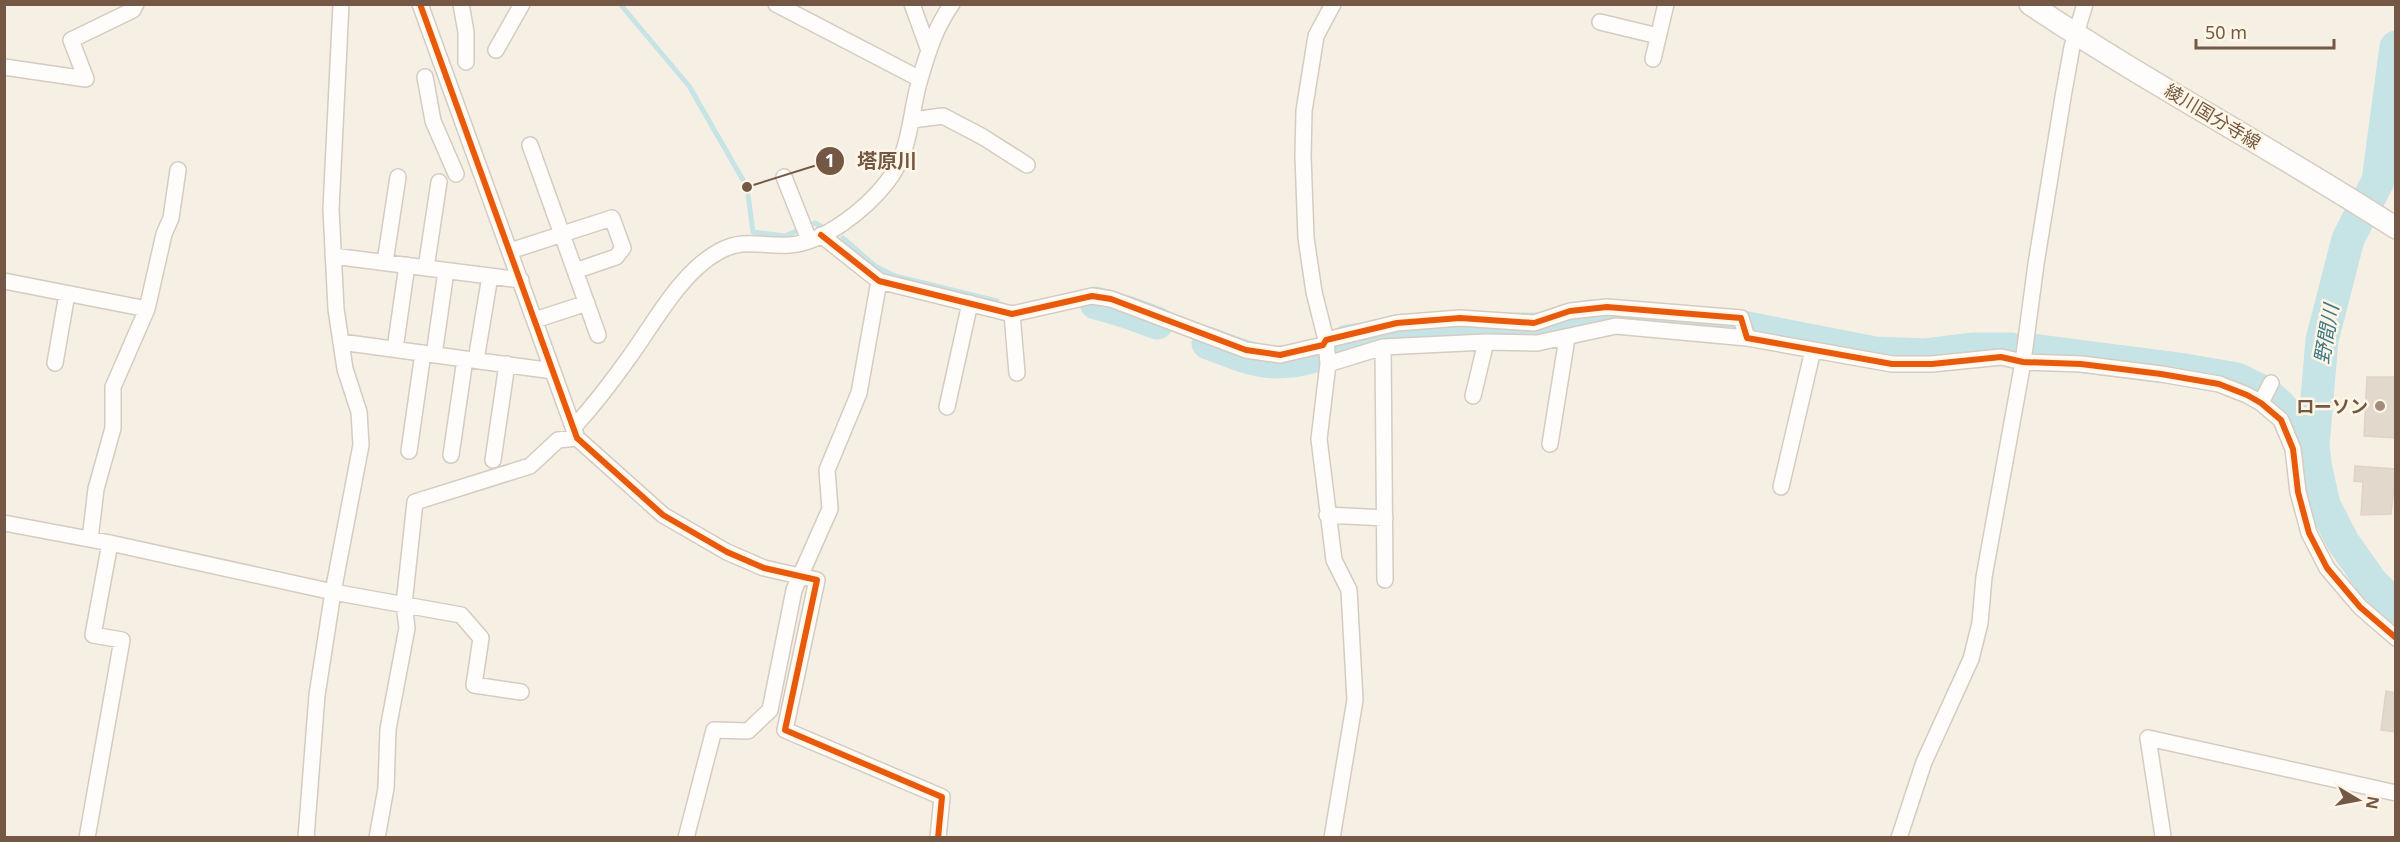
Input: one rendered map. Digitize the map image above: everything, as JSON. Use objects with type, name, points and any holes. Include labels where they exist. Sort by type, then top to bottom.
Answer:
[{"type":"main road","name":"綾川国分寺線","points":[[2030,4],[2388,223]]},
{"type":"street","points":[[4,67],[86,79],[71,40],[134,10],[136,4]]},
{"type":"street","points":[[306,837],[317,695],[333,592],[361,445],[359,412],[345,369],[336,309],[333,255],[332,170],[341,4]]},
{"type":"street","points":[[420,4],[575,433],[663,515],[727,552],[764,568],[817,580],[785,730],[942,797],[938,837]]},
{"type":"street","points":[[461,4],[466,32],[466,62]]},
{"type":"street","points":[[496,50],[522,4]]},
{"type":"street","points":[[776,4],[920,79]]},
{"type":"street","points":[[912,4],[928,48]]},
{"type":"street","points":[[377,837],[386,788],[388,729],[407,628],[404,604],[416,502],[530,466],[558,440],[575,433],[658,316],[697,267],[719,251],[742,242],[792,245],[813,238],[851,218],[886,183],[900,160],[909,138],[928,48],[939,22],[952,4]]},
{"type":"street","points":[[1332,837],[1355,700],[1349,590],[1334,560],[1319,439],[1328,364],[1326,340],[1314,292],[1306,238],[1303,156],[1304,111],[1316,36],[1333,4]]},
{"type":"street","points":[[1653,59],[1666,4]]},
{"type":"street","points":[[1899,837],[1924,762],[1971,659],[1980,623],[1984,577],[2024,362],[2036,264],[2076,34],[2085,4]]},
{"type":"street","points":[[1600,22],[1658,36]]},
{"type":"street","points":[[425,77],[434,121],[456,174]]},
{"type":"street","points":[[912,120],[943,116],[983,137],[1027,165]]},
{"type":"street","points":[[530,145],[598,335]]},
{"type":"street","points":[[90,539],[96,489],[113,428],[113,387],[147,309],[164,234],[171,218],[178,170]]},
{"type":"street","points":[[385,262],[398,177]]},
{"type":"street","points":[[784,177],[801,220],[813,238],[879,281],[1011,314],[1092,296],[1111,299],[1246,350],[1280,355],[1323,345],[1326,340],[1397,323],[1460,318],[1534,323],[1570,310],[1607,307],[1742,318],[1747,338]]},
{"type":"street","points":[[426,268],[439,182]]},
{"type":"street","points":[[510,251],[612,218],[623,248],[616,257],[575,271]]},
{"type":"street","points":[[333,255],[521,280]]},
{"type":"street","points":[[395,350],[407,265]]},
{"type":"street","points":[[409,451],[446,271]]},
{"type":"street","points":[[451,454],[490,276]]},
{"type":"street","points":[[4,281],[147,309]]},
{"type":"street","points":[[686,837],[714,730],[748,731],[770,710],[794,590],[830,509],[827,470],[859,393],[879,281]]},
{"type":"street","points":[[55,363],[67,294]]},
{"type":"street","points":[[535,320],[587,303]]},
{"type":"street","points":[[947,407],[970,303]]},
{"type":"street","points":[[1570,310],[1584,332]]},
{"type":"street","points":[[1011,314],[1017,373]]},
{"type":"street","points":[[1328,364],[1383,347],[1486,342],[1537,343],[1616,326],[1747,338],[1892,364],[1932,364],[2001,357],[2024,362],[2081,364],[2219,384],[2261,403],[2281,420],[2292,449],[2298,492],[2309,533],[2328,567],[2360,607],[2396,638]]},
{"type":"street","points":[[1550,444],[1567,338]]},
{"type":"street","points":[[341,342],[553,371]]},
{"type":"street","points":[[1473,396],[1486,342]]},
{"type":"street","points":[[1383,347],[1385,580]]},
{"type":"street","points":[[1781,487],[1813,350]]},
{"type":"street","points":[[493,460],[507,364]]},
{"type":"street","points":[[2261,403],[2271,383]]},
{"type":"street","points":[[1327,515],[1384,518]]},
{"type":"street","points":[[4,523],[110,543],[333,592],[461,615],[481,638],[474,685],[521,692]]},
{"type":"street","points":[[87,837],[122,640],[93,635],[110,543]]},
{"type":"street","points":[[2163,836],[2148,738],[2396,793]]},
{"type":"building","name":"ローソン","points":[[2367,377],[2396,377],[2396,438],[2364,436]]},
{"type":"building","points":[[2355,466],[2396,469],[2391,514],[2361,515],[2363,482],[2354,481]]},
{"type":"building","points":[[2386,691],[2396,693],[2396,732],[2381,730]]},
{"type":"waterway","points":[[620,4],[689,86],[747,187],[753,232],[785,236],[815,223],[826,229]]},
{"type":"waterway","name":"野間川","points":[[2396,47],[2378,181],[2348,239],[2322,340],[2313,445],[2324,505],[2343,542],[2372,583],[2396,607]]},
{"type":"waterway","points":[[843,238],[875,266],[895,276],[997,301]]},
{"type":"waterway","points":[[1096,303],[1157,323]]},
{"type":"waterway","points":[[1590,316],[1737,326],[1875,353],[1925,355],[1974,349],[2011,349]]},
{"type":"waterway","points":[[1347,341],[1433,329],[1540,329],[1565,321]]},
{"type":"waterway","points":[[1208,343],[1249,358],[1272,362],[1315,356]]},
{"type":"waterway","points":[[2032,350],[2237,379],[2264,392],[2280,406],[2299,427],[2312,457]]},
{"type":"cycle path","points":[[420,4],[577,438],[663,515],[727,552],[764,568],[817,580],[785,730],[942,797],[938,838]]},
{"type":"cycle path","points":[[821,235],[879,281],[1012,314],[1092,296],[1111,299],[1246,350],[1280,355],[1323,345],[1326,340],[1397,323],[1460,318],[1534,323],[1570,311],[1607,307],[1741,318],[1747,338],[1892,364],[1932,364],[2001,357],[2023,362],[2081,364],[2219,384],[2261,403],[2281,420],[2293,449],[2298,492],[2309,533],[2327,568],[2360,607],[2396,638]]},
{"type":"place","name":"塔原川","points":[[747,187]]},
{"type":"place","name":"ローソン","points":[[2380,406]]}]
